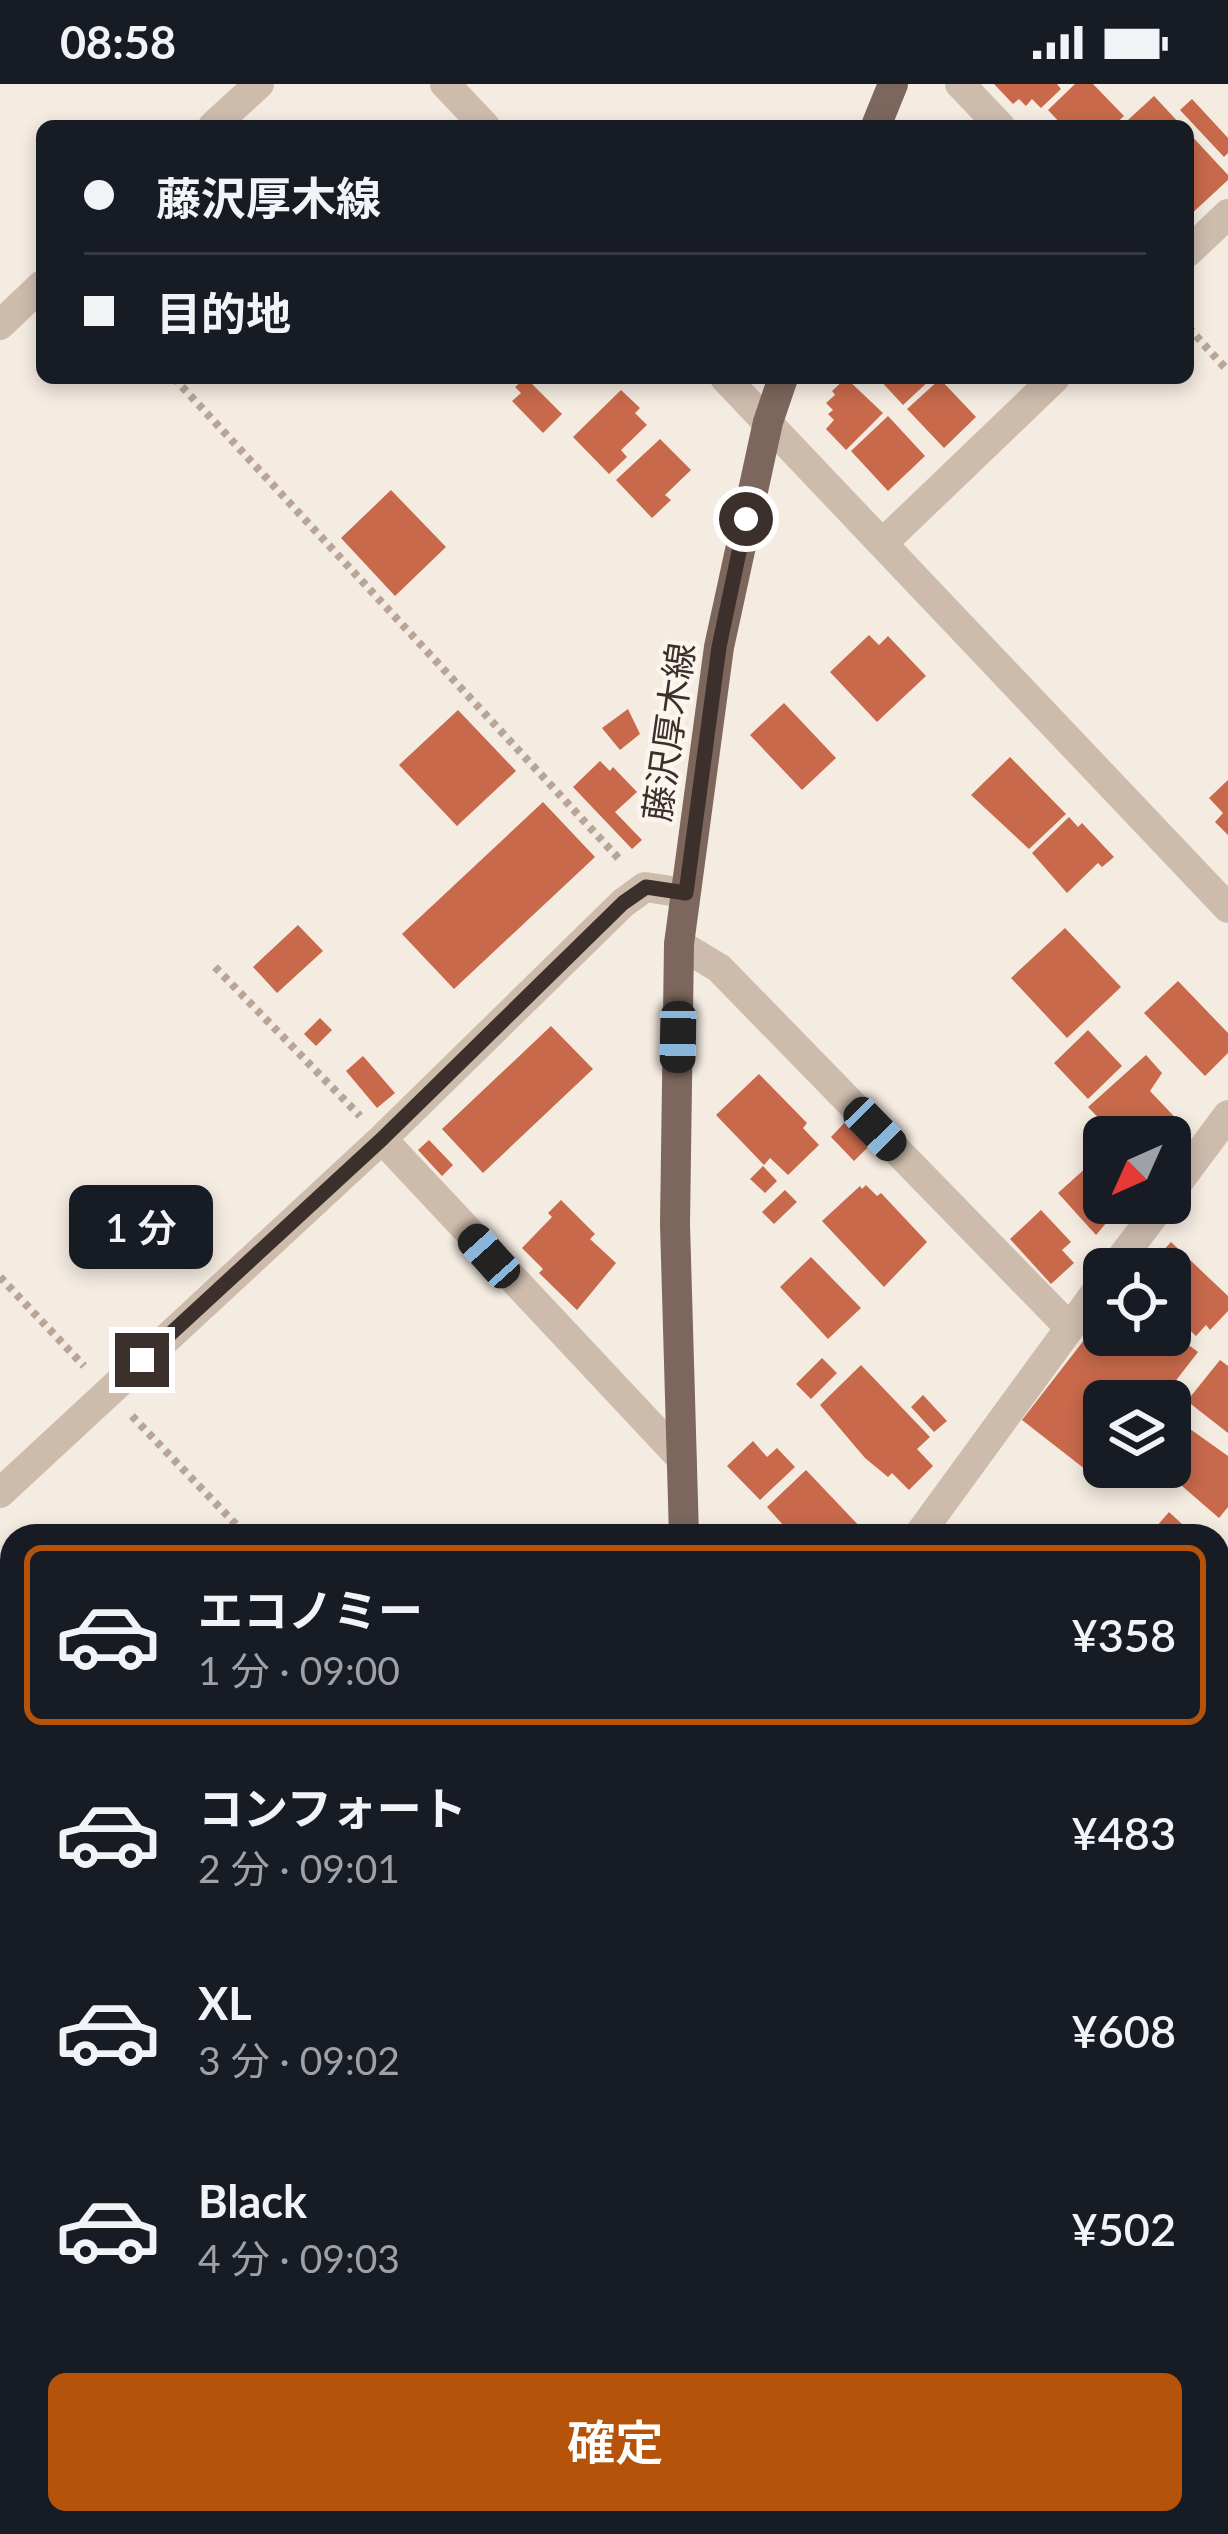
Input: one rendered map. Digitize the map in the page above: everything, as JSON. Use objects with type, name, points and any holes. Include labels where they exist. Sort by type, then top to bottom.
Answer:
[{"type":"main road","points":[[878,120],[893,84]]},
{"type":"main road","name":"藤沢厚木線","points":[[684,1524],[676,1224],[679,944],[719,647],[768,422],[781,384]]},
{"type":"street","points":[[220,120],[259,84]]},
{"type":"street","points":[[445,84],[479,120]]},
{"type":"street","points":[[960,84],[994,120]]},
{"type":"street","points":[[1194,246],[1228,214]]},
{"type":"street","points":[[0,325],[36,291]]},
{"type":"street","points":[[731,384],[1228,908]]},
{"type":"street","points":[[884,542],[1049,384]]},
{"type":"street","points":[[0,1492],[382,1139],[623,903],[646,887],[686,893]]},
{"type":"street","points":[[679,944],[719,968],[1069,1327]]},
{"type":"street","points":[[1191,1165],[1228,1115]]},
{"type":"street","points":[[382,1139],[682,1459]]},
{"type":"street","points":[[927,1524],[1083,1309]]},
{"type":"path","points":[[1194,333],[1228,370]]},
{"type":"path","points":[[180,384],[646,887]]},
{"type":"path","points":[[215,967],[382,1139]]},
{"type":"path","points":[[0,1277],[236,1524]]},
{"type":"building","points":[[994,84],[1057,84],[1061,89],[1041,108],[1032,99],[1026,106],[1019,99],[1013,104]]},
{"type":"building","points":[[1075,84],[1093,84],[1124,116],[1120,120],[1057,120],[1048,110]]},
{"type":"building","points":[[1154,96],[1176,120],[1128,120]]},
{"type":"building","points":[[1192,99],[1228,138],[1228,153],[1224,157],[1180,110]]},
{"type":"building","points":[[1194,138],[1228,175],[1194,211]]},
{"type":"building","points":[[532,384],[562,414],[543,433],[512,401],[521,393],[515,387]]},
{"type":"building","points":[[840,384],[852,384],[883,413],[846,450],[826,429],[834,420],[826,403],[835,395],[832,391]]},
{"type":"building","points":[[884,384],[926,384],[903,405]]},
{"type":"building","points":[[934,384],[945,384],[976,417],[944,448],[907,409]]},
{"type":"building","points":[[621,390],[640,408],[635,413],[647,425],[621,450],[627,457],[609,474],[573,437]]},
{"type":"building","points":[[888,416],[925,456],[888,491],[851,451]]},
{"type":"building","points":[[660,439],[691,470],[665,495],[671,500],[652,518],[616,480]]},
{"type":"building","points":[[391,490],[446,547],[395,596],[341,538]]},
{"type":"building","points":[[869,635],[879,645],[888,636],[926,676],[877,722],[830,672]]},
{"type":"building","points":[[784,703],[836,758],[802,790],[750,735]]},
{"type":"building","points":[[628,709],[640,734],[620,750],[602,728]]},
{"type":"building","points":[[458,710],[516,771],[457,826],[399,765]]},
{"type":"building","points":[[1010,757],[1066,814],[1029,849],[971,795]]},
{"type":"building","points":[[600,761],[610,771],[613,767],[637,792],[615,812],[642,840],[632,849],[573,787]]},
{"type":"building","points":[[1228,780],[1228,835],[1215,822],[1223,813],[1209,798]]},
{"type":"building","points":[[543,802],[595,857],[454,989],[402,934]]},
{"type":"building","points":[[1069,817],[1078,827],[1082,823],[1114,857],[1102,867],[1098,863],[1067,893],[1032,853]]},
{"type":"building","points":[[298,925],[323,951],[277,993],[253,967]]},
{"type":"building","points":[[1065,928],[1121,987],[1067,1038],[1011,978]]},
{"type":"building","points":[[1178,981],[1228,1033],[1228,1053],[1205,1076],[1144,1013]]},
{"type":"building","points":[[320,1018],[332,1030],[316,1046],[304,1034]]},
{"type":"building","points":[[551,1026],[593,1069],[483,1173],[442,1129]]},
{"type":"building","points":[[1088,1030],[1122,1066],[1088,1099],[1054,1063]]},
{"type":"building","points":[[1146,1055],[1162,1073],[1150,1091],[1174,1116],[1097,1116],[1088,1107]]},
{"type":"building","points":[[363,1056],[395,1093],[377,1108],[346,1071]]},
{"type":"building","points":[[759,1074],[807,1123],[803,1128],[819,1145],[788,1175],[770,1158],[764,1165],[716,1115]]},
{"type":"building","points":[[846,1121],[870,1145],[854,1161],[831,1137]]},
{"type":"building","points":[[429,1140],[453,1165],[442,1176],[418,1150]]},
{"type":"building","points":[[763,1166],[777,1181],[765,1193],[750,1179]]},
{"type":"building","points":[[1083,1170],[1083,1221],[1058,1193]]},
{"type":"building","points":[[866,1185],[877,1196],[881,1193],[927,1242],[884,1287],[822,1221]]},
{"type":"building","points":[[785,1190],[797,1202],[774,1224],[762,1212]]},
{"type":"building","points":[[561,1200],[595,1234],[590,1239],[616,1263],[577,1310],[539,1273],[543,1269],[522,1248],[552,1217],[548,1213]]},
{"type":"building","points":[[1041,1210],[1071,1242],[1062,1250],[1074,1263],[1051,1284],[1010,1239]]},
{"type":"building","points":[[1086,1224],[1105,1224],[1096,1235]]},
{"type":"building","points":[[811,1257],[861,1308],[828,1339],[780,1287]]},
{"type":"building","points":[[1191,1261],[1228,1296],[1228,1311],[1210,1330],[1206,1325],[1196,1336],[1191,1331]]},
{"type":"building","points":[[1083,1341],[1083,1356],[1191,1356],[1191,1347],[1198,1352],[1176,1380],[1083,1380],[1083,1468],[1022,1420]]},
{"type":"building","points":[[822,1358],[837,1373],[811,1399],[796,1384]]},
{"type":"building","points":[[1220,1360],[1228,1366],[1228,1433],[1191,1404],[1191,1396]]},
{"type":"building","points":[[861,1365],[930,1437],[917,1449],[933,1466],[909,1490],[892,1473],[888,1477],[865,1458],[820,1405]]},
{"type":"building","points":[[923,1395],[947,1421],[934,1432],[911,1407]]},
{"type":"building","points":[[1191,1430],[1228,1456],[1228,1507],[1219,1518],[1184,1488],[1191,1488]]},
{"type":"building","points":[[753,1441],[767,1457],[777,1448],[795,1467],[760,1500],[727,1466]]},
{"type":"building","points":[[806,1470],[857,1524],[782,1524],[767,1507]]},
{"type":"building","points":[[1169,1512],[1182,1524],[1158,1524]]},
{"type":"route","points":[[142,1360],[382,1139],[623,903],[646,887],[686,893],[719,647],[746,519]]}]
